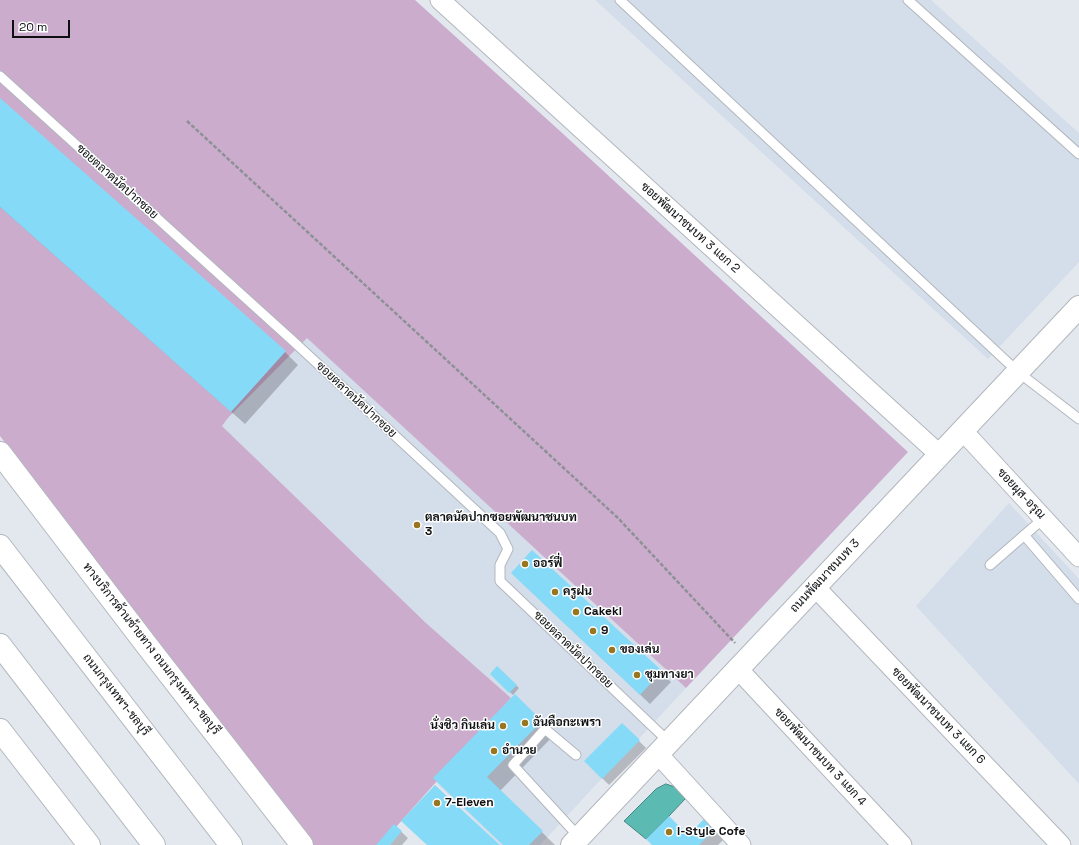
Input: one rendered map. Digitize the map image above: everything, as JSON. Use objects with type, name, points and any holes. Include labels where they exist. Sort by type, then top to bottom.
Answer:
[{"type":"main road","name":"ถนนพัฒนาชนบท 3","points":[[576,841],[1079,307]]},
{"type":"main road","name":"ทางบริการด้านซ้ายทาง ถนนกรุงเทพฯ-ชลบุรี","points":[[0,453],[302,845]]},
{"type":"main road","name":"ถนนกรุงเทพฯ-ชลบุรี","points":[[0,546],[231,845]]},
{"type":"main road","points":[[0,645],[154,845]]},
{"type":"main road","points":[[0,730],[89,845]]},
{"type":"street","name":"ซอยพัฒนาชนบท 3 แยก 2","points":[[440,0],[940,455]]},
{"type":"street","name":"ซอยผุส-อรุณ","points":[[963,431],[1079,557]]},
{"type":"street","name":"ซอยพัฒนาชนบท 3 แยก 6","points":[[815,587],[1061,845]]},
{"type":"street","name":"ซอยพัฒนาชนบท 3 แยก 4","points":[[743,663],[902,845]]},
{"type":"street","points":[[664,748],[741,845]]},
{"type":"lane","points":[[620,0],[1018,372],[1079,419]]},
{"type":"lane","points":[[908,0],[1079,154]]},
{"type":"lane","name":"ซอยตลาดนัดปากซอย","points":[[0,76],[293,341],[500,533],[508,549],[500,565],[500,581],[664,748]]},
{"type":"lane","points":[[990,565],[1044,518]]},
{"type":"lane","points":[[1024,535],[1079,598]]},
{"type":"lane","points":[[576,755],[545,729],[513,765],[576,841]]},
{"type":"path","points":[[187,121],[618,518],[743,663]]},
{"type":"shaded area","points":[[0,0],[415,0],[560,131],[908,452],[686,688],[307,338],[228,418],[222,426],[426,623],[511,698],[380,845],[313,845],[0,436]]},
{"type":"shaded area","points":[[595,0],[931,0],[1079,133],[1079,262],[988,359]]},
{"type":"shaded area","name":"ตลาดนัดปากซอยพัฒนาชนบท 3","points":[[307,337],[686,688],[540,845],[500,845],[436,783],[511,698],[426,623],[222,426]]},
{"type":"shaded area","points":[[1009,503],[1079,579],[1079,784],[916,606]]},
{"type":"shaded area","points":[[666,784],[675,787],[685,799],[646,839],[624,821],[656,789]]},
{"type":"building","points":[[0,98],[286,351],[231,412],[0,207]]},
{"type":"building","points":[[532,550],[662,671],[640,695],[511,573]]},
{"type":"building","points":[[497,666],[517,685],[509,693],[490,674]]},
{"type":"building","points":[[515,694],[542,721],[487,777],[543,831],[529,845],[503,845],[433,778]]},
{"type":"building","points":[[622,723],[640,740],[602,779],[584,761]]},
{"type":"building","name":"7-Eleven","points":[[435,785],[500,845],[427,845],[401,821]]},
{"type":"building","name":"I-Style Cofe","points":[[669,816],[688,835],[704,819],[714,830],[699,845],[652,845],[646,839]]},
{"type":"building","points":[[394,824],[402,831],[390,845],[376,845]]},
{"type":"place","name":"ตลาดนัดปากซอยพัฒนาชนบท 3","points":[[417,525]]},
{"type":"place","name":"ออร์ฟี่","points":[[525,564]]},
{"type":"place","name":"ครูฝน","points":[[555,592]]},
{"type":"place","name":"Cakeki","points":[[576,612]]},
{"type":"place","name":"9","points":[[593,631]]},
{"type":"place","name":"ของเล่น","points":[[612,650]]},
{"type":"place","name":"ชุมทางยา","points":[[637,675]]},
{"type":"place","name":"ฉันคือกะเพรา","points":[[525,723]]},
{"type":"place","name":"นั่งชิว กินเล่น","points":[[503,726]]},
{"type":"place","name":"อำนวย","points":[[494,751]]},
{"type":"place","name":"7-Eleven","points":[[437,803]]},
{"type":"place","name":"I-Style Cofe","points":[[669,832]]}]
